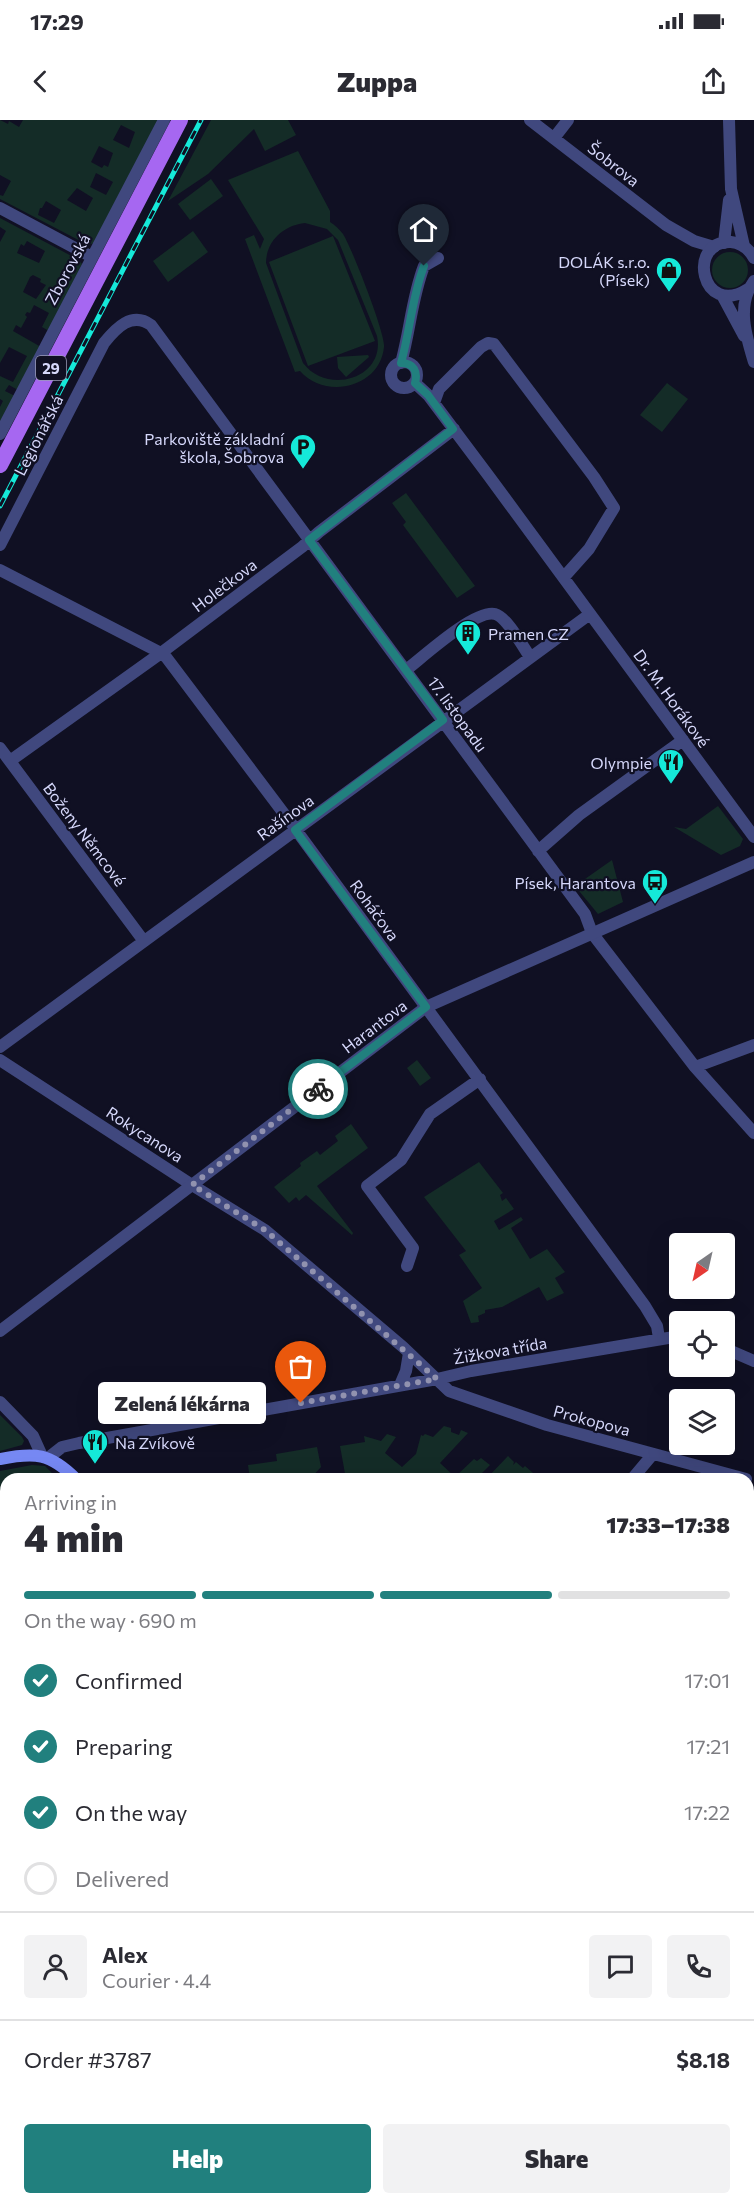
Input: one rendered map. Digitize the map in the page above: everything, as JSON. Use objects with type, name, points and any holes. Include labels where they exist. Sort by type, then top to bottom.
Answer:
[{"type":"main road","name":"29","points":[[0,465],[180,120]]},
{"type":"main road","points":[[0,1459],[23,1455],[45,1457],[60,1464],[70,1473]]},
{"type":"street","name":"Zborovská","points":[[0,434],[164,120]]},
{"type":"street","name":"Šobrova","points":[[530,120],[679,233],[703,245],[731,242],[744,246]]},
{"type":"street","points":[[554,138],[568,120]]},
{"type":"street","points":[[729,120],[731,189],[744,246],[754,258]]},
{"type":"street","points":[[731,189],[719,245],[704,261],[704,276],[708,284],[722,295],[749,345]]},
{"type":"street","points":[[0,208],[92,257]]},
{"type":"street","name":"Šobrova","points":[[679,233],[704,261]]},
{"type":"street","points":[[415,383],[403,388],[393,382],[392,370],[401,363],[416,287],[424,266],[438,258]]},
{"type":"street","points":[[722,295],[740,294],[751,285]]},
{"type":"street","points":[[751,285],[744,300],[743,311],[754,362]]},
{"type":"street","name":"17. listopadu","points":[[134,320],[140,319],[152,325],[585,914],[592,933],[694,1067],[754,1132]]},
{"type":"street","name":"Legionářská","points":[[0,545],[104,343],[124,323],[134,320]]},
{"type":"street","points":[[434,403],[439,390],[473,354],[488,343],[494,344],[571,446],[614,508],[589,549],[564,578]]},
{"type":"street","name":"Dr. M. Horákové","points":[[401,363],[413,367],[417,375],[415,383],[434,403],[754,837]]},
{"type":"street","name":"Holečkova","points":[[9,761],[161,653],[453,429]]},
{"type":"street","name":"Roháčova","points":[[0,570],[161,653],[480,1079],[645,1306],[657,1326],[659,1338]]},
{"type":"street","points":[[406,670],[464,624],[485,615],[495,614],[503,620],[530,657]]},
{"type":"street","name":"Rašínova","points":[[0,1047],[590,614]]},
{"type":"street","points":[[538,851],[579,815],[683,740]]},
{"type":"street","name":"Boženy Němcové","points":[[0,748],[143,940]]},
{"type":"street","name":"Harantova","points":[[0,1331],[426,1007],[754,862]]},
{"type":"street","points":[[694,1067],[754,1045]]},
{"type":"street","name":"Rokycanova","points":[[0,1060],[265,1230],[437,1379]]},
{"type":"street","points":[[407,1266],[413,1248],[367,1186],[401,1161],[430,1114],[480,1079]]},
{"type":"street","name":"Žižkova třída","points":[[45,1457],[73,1444],[669,1337]]},
{"type":"street","points":[[400,1385],[406,1371],[409,1353]]},
{"type":"street","points":[[735,1353],[754,1361]]},
{"type":"street","points":[[467,1398],[463,1384],[471,1371]]},
{"type":"street","name":"Prokopova","points":[[437,1379],[448,1391],[547,1425],[724,1473]]},
{"type":"street","points":[[0,1402],[30,1432],[45,1457]]},
{"type":"street","points":[[637,1473],[653,1454]]},
{"type":"green space","points":[[0,120],[8,124],[9,121],[19,127],[23,120],[160,120],[94,243],[88,245],[0,199],[0,195],[3,196],[11,181],[0,175]],"holes":[[[121,125],[135,132],[129,148],[113,140]],[[99,146],[113,153],[108,167],[104,165],[102,168],[91,162]],[[96,173],[113,182],[106,195],[90,187]],[[77,188],[93,198],[86,211],[67,200]],[[46,201],[61,210],[54,223],[38,215]]]},
{"type":"green space","points":[[211,120],[288,120],[296,135],[265,151],[254,129],[208,174],[168,201]]},
{"type":"green space","points":[[298,151],[330,211],[330,222],[341,232],[347,242],[380,326],[384,347],[380,361],[373,372],[362,380],[337,387],[323,385],[311,380],[300,371],[295,372],[245,239],[254,235],[260,249],[264,239],[228,180]],"holes":[[[305,223],[327,229],[338,240],[377,336],[377,351],[373,363],[353,378],[340,380],[326,379],[314,373],[303,363],[266,263],[273,241],[290,227]]]},
{"type":"green space","points":[[211,179],[223,196],[190,220],[178,204]]},
{"type":"green space","points":[[0,218],[79,260],[82,264],[49,331],[42,327],[49,313],[34,305],[30,313],[27,312],[25,315],[27,317],[21,328],[16,325],[13,331],[41,347],[18,390],[9,385],[5,391],[15,396],[0,425],[0,407],[3,401],[0,399],[0,376],[13,382],[27,356],[9,347],[0,363],[0,242],[6,231],[0,227]],"holes":[[[27,241],[45,251],[39,263],[17,253],[21,244],[24,246]],[[33,275],[46,285],[36,299],[23,292]]]},
{"type":"green space","points":[[193,231],[208,252],[168,282],[153,261]]},
{"type":"green space","points":[[333,236],[375,341],[308,366],[269,262]]},
{"type":"green space","points":[[730,252],[743,257],[748,270],[743,283],[730,288],[717,283],[712,270],[717,257]]},
{"type":"green space","points":[[368,355],[369,357],[346,377],[338,368],[337,357]]},
{"type":"green space","points":[[667,383],[688,399],[662,432],[640,415]]},
{"type":"green space","points":[[406,493],[475,586],[457,598],[403,525],[406,522],[392,503]]},
{"type":"green space","points":[[718,806],[743,839],[740,846],[721,855],[674,827],[686,829]]},
{"type":"green space","points":[[612,860],[623,902],[598,914],[575,886]]},
{"type":"green space","points":[[417,1060],[431,1078],[420,1086],[407,1068]]},
{"type":"green space","points":[[351,1124],[368,1148],[317,1186],[353,1233],[352,1235],[306,1195],[299,1201],[296,1197],[289,1203],[274,1187],[301,1166],[300,1163],[317,1151],[320,1155],[338,1141],[335,1136]]},
{"type":"green space","points":[[479,1162],[503,1193],[500,1195],[502,1201],[506,1198],[514,1209],[494,1221],[499,1230],[521,1217],[523,1220],[511,1228],[530,1259],[547,1249],[565,1272],[555,1278],[564,1293],[547,1301],[539,1287],[502,1307],[485,1310],[485,1313],[478,1316],[479,1322],[471,1323],[463,1301],[482,1288],[459,1255],[466,1251],[424,1197]]},
{"type":"green space","points":[[0,1415],[22,1437],[24,1441],[22,1445],[0,1451]]},
{"type":"green space","points":[[444,1426],[451,1428],[451,1432],[459,1435],[461,1430],[468,1433],[440,1463],[451,1473],[345,1473],[340,1446],[365,1442],[364,1436],[381,1441],[387,1434],[396,1437],[385,1453],[402,1467],[416,1454],[421,1435],[433,1437]]},
{"type":"green space","points":[[317,1447],[321,1467],[316,1473],[249,1473],[248,1465],[277,1461],[276,1454]]},
{"type":"green space","points":[[508,1456],[514,1462],[513,1465],[516,1462],[523,1468],[525,1466],[533,1473],[492,1473]]},
{"type":"green space","points":[[481,1458],[490,1465],[482,1473],[459,1473],[474,1459],[477,1461]]},
{"type":"green space","points":[[32,1465],[45,1466],[52,1473],[0,1473],[0,1471]]},
{"type":"railway","points":[[0,506],[201,120]]},
{"type":"way so far","points":[[301,1403],[437,1379],[403,1347],[265,1230],[192,1185],[318,1089]]},
{"type":"place","name":"DOLÁK s.r.o. (Písek)","points":[[669,293]]},
{"type":"place","name":"Parkoviště základní škola, Šobrova","points":[[303,470]]},
{"type":"place","name":"Pramen CZ","points":[[468,656]]},
{"type":"place","name":"Olympie","points":[[671,785]]},
{"type":"place","name":"Písek, Harantova","points":[[655,905]]},
{"type":"place","name":"Zelená lékárna","points":[[301,1403]]},
{"type":"place","name":"Na Zvíkově","points":[[95,1465]]},
{"type":"route","points":[[318,1089],[426,1007],[295,830],[443,720],[309,540],[453,429],[428,395],[415,383],[417,375],[413,367],[410,364],[401,363],[416,287],[424,266]]}]
